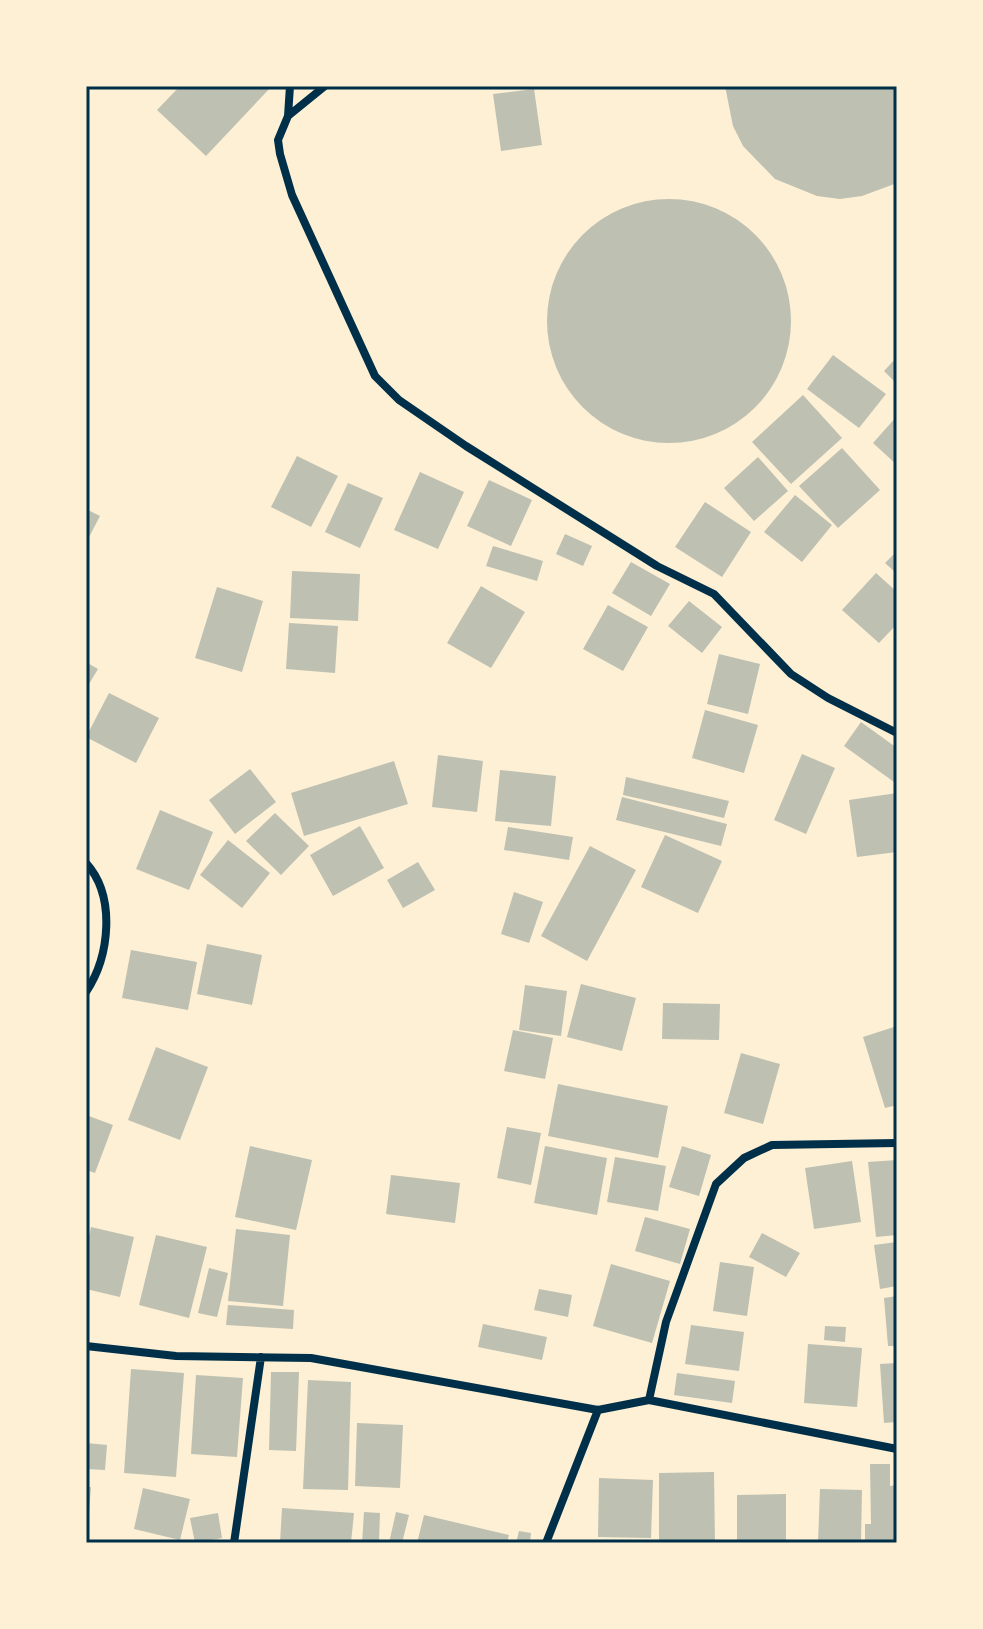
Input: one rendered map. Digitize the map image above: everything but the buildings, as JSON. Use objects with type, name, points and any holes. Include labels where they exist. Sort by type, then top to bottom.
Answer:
[{"type":"street","points":[[290,86],[288,116],[278,140],[292,195],[375,376],[399,400],[466,446],[657,566],[714,594],[791,674],[828,698],[897,733]]},
{"type":"street","points":[[288,116],[325,86]]},
{"type":"street","points":[[86,863],[96,874],[107,903],[104,939],[86,992]]},
{"type":"street","points":[[649,1400],[666,1322],[716,1184],[744,1158],[772,1145],[897,1143]]},
{"type":"street","points":[[86,1346],[176,1356],[311,1358],[598,1410],[649,1400],[897,1449]]},
{"type":"street","points":[[234,1543],[261,1357]]},
{"type":"street","points":[[546,1543],[598,1410]]}]
